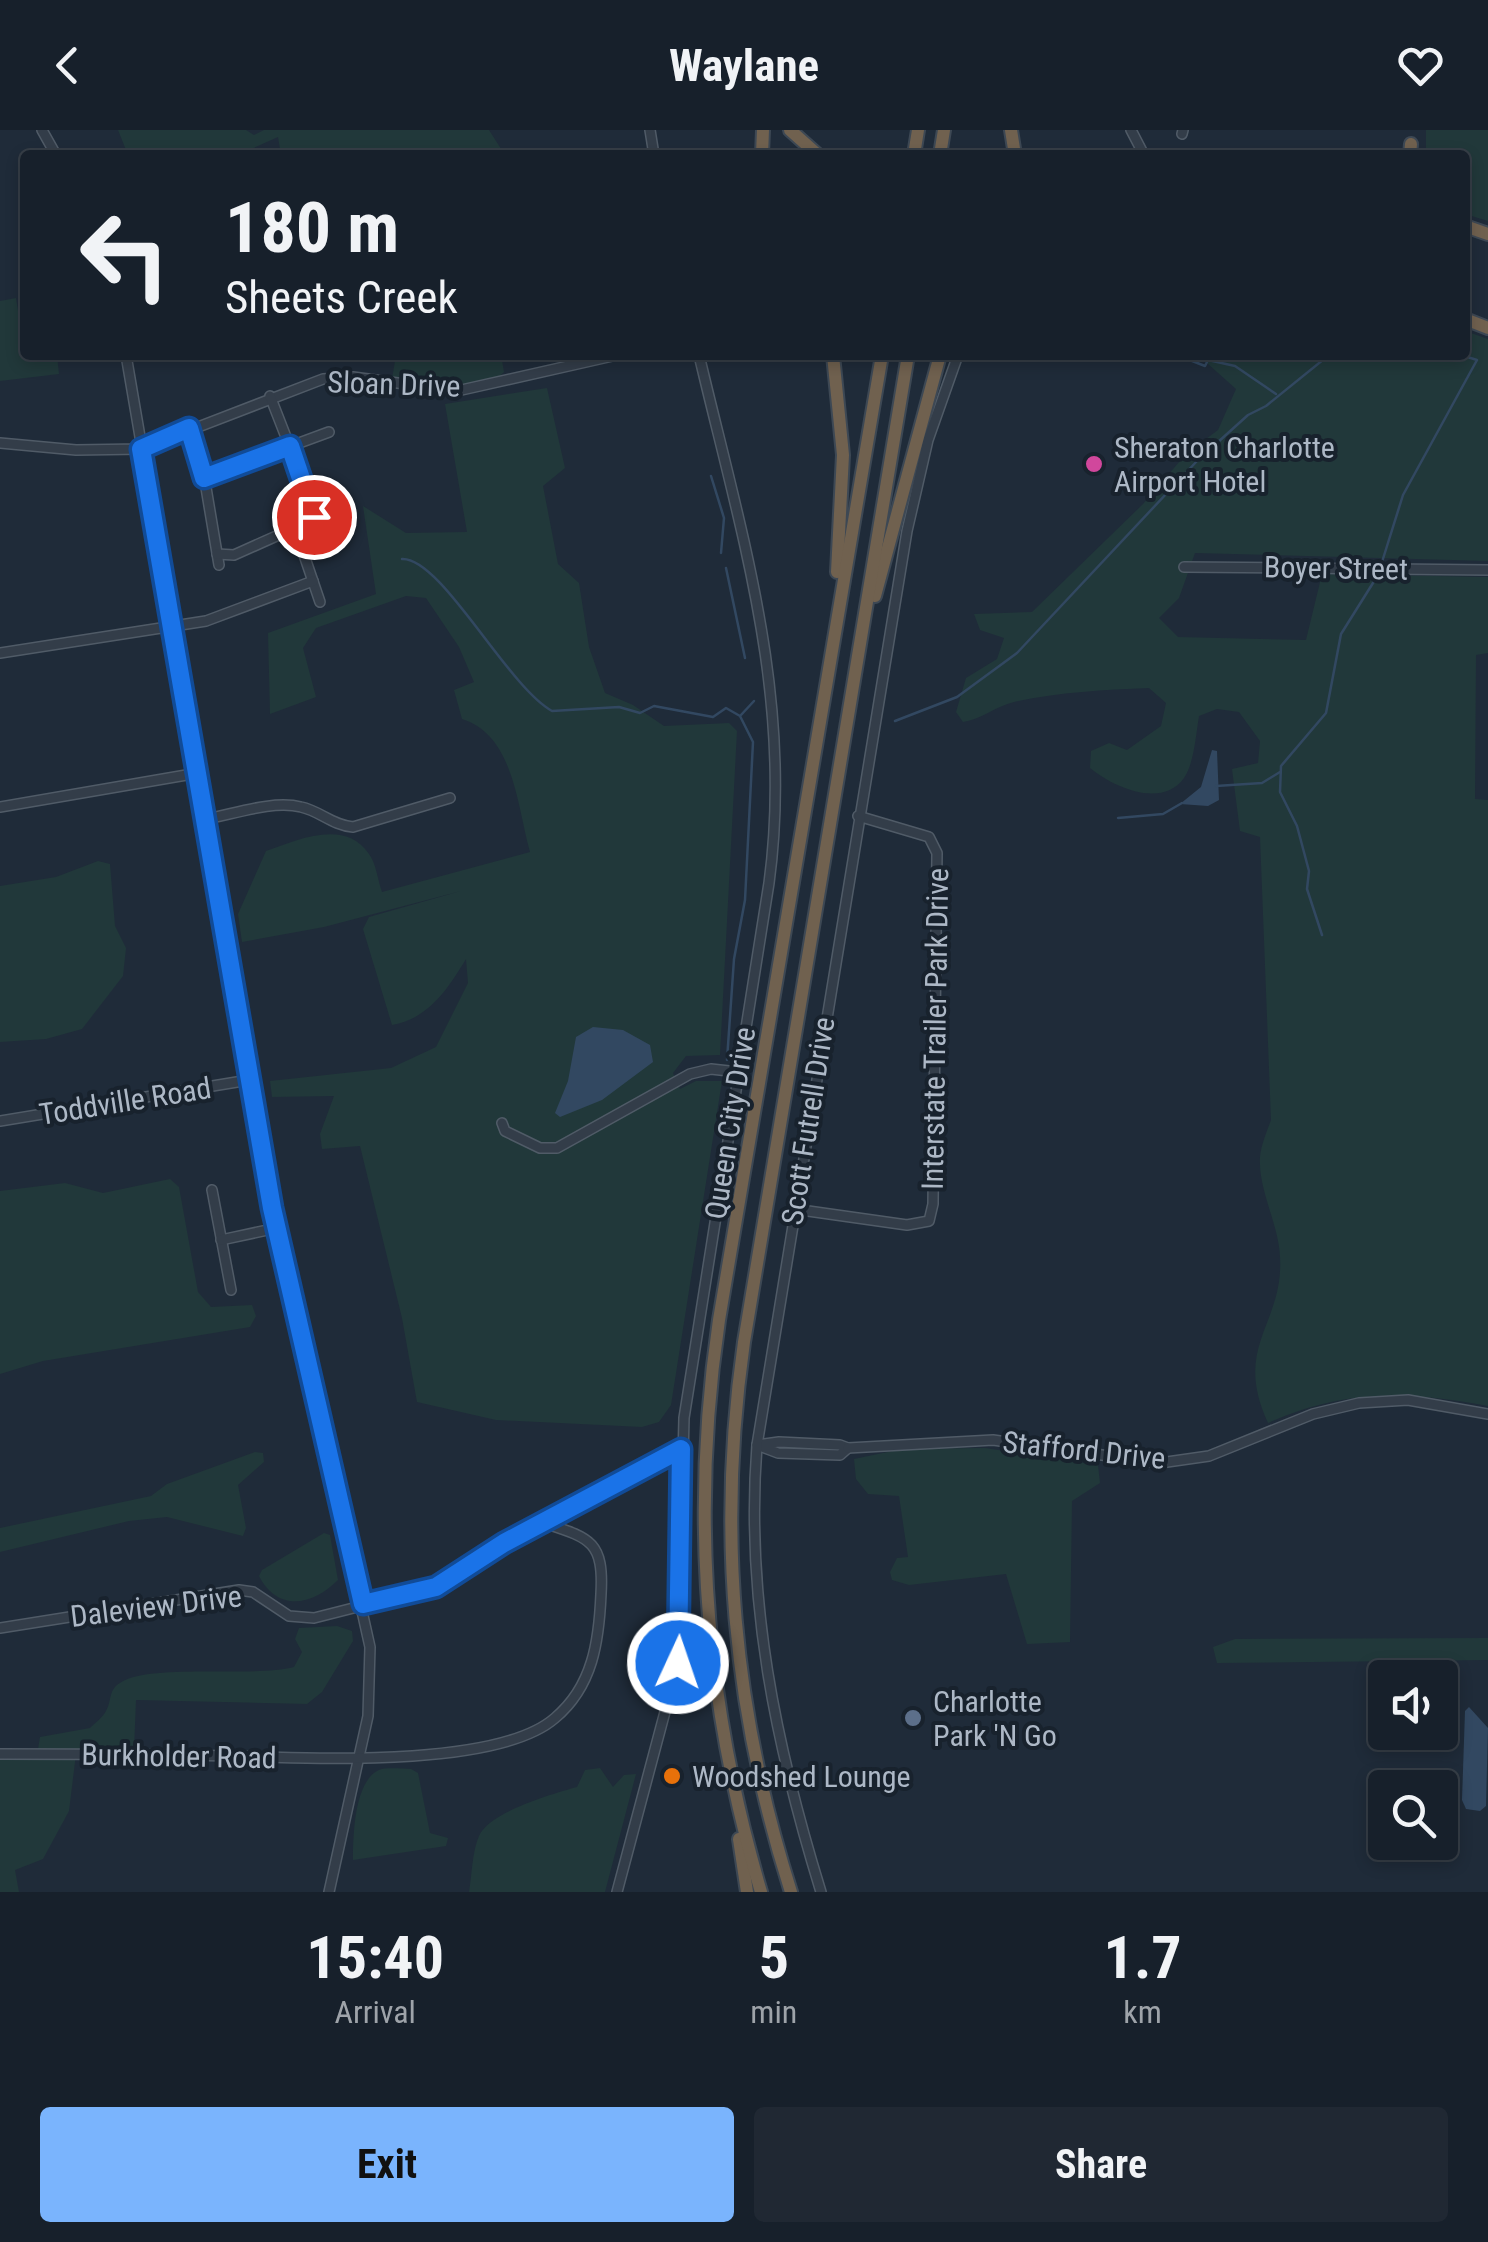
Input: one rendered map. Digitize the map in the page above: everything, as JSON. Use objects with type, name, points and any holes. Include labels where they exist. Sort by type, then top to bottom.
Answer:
[{"type":"highway","points":[[790,130],[812,150]]},
{"type":"highway","points":[[825,686],[843,512],[842,420],[835,360]]},
{"type":"highway","points":[[747,1892],[706,1616],[703,1447],[719,1320],[881,360]]},
{"type":"highway","points":[[791,1892],[758,1760],[736,1640],[728,1555],[732,1444],[744,1342],[907,360]]},
{"type":"highway","points":[[857,656],[939,360]]},
{"type":"highway","points":[[728,1762],[761,1892]]},
{"type":"street","points":[[127,360],[277,1228],[363,1604],[372,1676],[329,1892]]},
{"type":"street","name":"Sloan Drive","points":[[0,443],[91,451],[141,449],[270,396],[333,378],[457,390],[595,360]]},
{"type":"street","name":"Queen City Drive","points":[[618,1892],[678,1663],[681,1449],[774,848],[778,744],[764,633],[700,360]]},
{"type":"street","name":"Scott Futrell Drive","points":[[821,1892],[788,1781],[764,1659],[756,1586],[758,1446],[907,531],[928,440],[956,360]]},
{"type":"street","points":[[189,428],[204,478],[218,559],[234,556],[314,517],[270,396]]},
{"type":"street","points":[[204,478],[329,432]]},
{"type":"street","points":[[302,552],[320,602]]},
{"type":"street","name":"Boyer Street","points":[[1184,568],[1488,570]]},
{"type":"street","points":[[0,653],[206,621],[313,581]]},
{"type":"street","points":[[0,807],[198,773]]},
{"type":"street","points":[[206,819],[286,805],[304,808],[336,826],[352,827],[450,798]]},
{"type":"street","name":"Interstate Trailer Park Drive","points":[[794,1209],[907,1224],[929,1221],[933,1204],[937,853],[930,837],[858,816]]},
{"type":"street","points":[[502,1123],[504,1131],[532,1145],[557,1148],[690,1074],[704,1070],[738,1072]]},
{"type":"street","name":"Toddville Road","points":[[0,1121],[249,1080]]},
{"type":"street","points":[[212,1190],[231,1290]]},
{"type":"street","points":[[221,1240],[277,1228]]},
{"type":"street","name":"Stafford Drive","points":[[758,1446],[840,1455],[848,1448],[993,1440],[1160,1463],[1220,1453],[1313,1414],[1358,1403],[1408,1400],[1488,1414]]},
{"type":"street","name":"Daleview Drive","points":[[0,1628],[239,1590],[253,1592],[299,1619],[436,1587],[681,1449]]},
{"type":"street","name":"Burkholder Road","points":[[0,1754],[358,1760],[510,1742],[545,1726],[574,1698],[596,1652],[601,1563],[596,1548],[584,1537],[544,1523]]},
{"type":"green space","points":[[118,130],[246,130],[254,135],[264,130],[489,130],[502,150],[280,150],[278,137],[249,150],[126,150]]},
{"type":"green space","points":[[1426,130],[1488,130],[1488,221],[1470,216],[1470,150],[1426,150]]},
{"type":"green space","points":[[16,298],[20,360],[58,360],[59,374],[0,381],[0,301]]},
{"type":"green space","points":[[1470,333],[1488,339],[1488,561],[1195,553],[1179,598],[1159,618],[1178,637],[1306,640],[1322,574],[1488,577],[1488,653],[1476,655],[1475,799],[1488,800],[1488,1406],[1376,1396],[1323,1404],[1268,1423],[1258,1396],[1257,1354],[1275,1301],[1280,1257],[1260,1169],[1271,1120],[1260,837],[1240,831],[1232,769],[1258,763],[1260,741],[1239,712],[1217,709],[1199,716],[1184,778],[1175,787],[1151,793],[1124,788],[1090,768],[1091,751],[1109,743],[1127,750],[1161,726],[1166,703],[1149,688],[1031,699],[963,722],[956,712],[966,678],[997,659],[1004,638],[980,630],[974,614],[1032,612],[1143,504],[1186,454],[1218,430],[1236,389],[1204,360],[1470,360]]},
{"type":"green space","points":[[395,360],[502,360],[504,372],[482,384],[467,386],[392,379]]},
{"type":"green space","points":[[547,388],[565,468],[543,486],[558,564],[579,583],[589,647],[605,693],[633,705],[664,726],[729,723],[737,731],[720,1055],[686,1056],[673,1073],[680,1089],[696,1081],[722,1081],[671,1405],[659,1422],[642,1427],[496,1420],[417,1402],[402,1318],[360,1146],[322,1149],[320,1134],[334,1096],[272,1097],[270,1081],[391,1068],[436,1047],[468,983],[466,959],[445,991],[427,1009],[392,1025],[363,929],[369,917],[461,891],[324,927],[242,942],[238,914],[266,851],[320,835],[334,834],[359,843],[371,858],[382,892],[530,852],[503,756],[479,727],[462,719],[454,690],[474,682],[459,647],[426,598],[406,596],[316,628],[303,648],[316,697],[270,714],[268,633],[376,594],[363,506],[406,533],[467,532],[445,404]]},
{"type":"green space","points":[[98,861],[110,864],[115,926],[126,948],[123,976],[82,1029],[46,1039],[0,1042],[0,886],[56,877]]},
{"type":"green space","points":[[170,1179],[179,1187],[198,1292],[211,1307],[252,1305],[256,1316],[250,1327],[43,1361],[0,1374],[0,1191],[65,1183],[103,1193]]},
{"type":"green space","points":[[985,1448],[1098,1465],[1100,1483],[1072,1501],[1070,1642],[1027,1644],[1006,1574],[909,1585],[892,1580],[890,1572],[897,1558],[908,1557],[899,1496],[868,1494],[856,1479],[854,1459],[902,1449]]},
{"type":"green space","points":[[255,1452],[263,1453],[264,1462],[238,1485],[246,1528],[243,1536],[167,1517],[129,1521],[0,1552],[0,1528],[151,1496],[167,1484]]},
{"type":"green space","points":[[324,1533],[330,1535],[338,1580],[318,1595],[296,1601],[276,1596],[267,1588],[259,1576],[262,1570]]},
{"type":"green space","points":[[337,1626],[352,1631],[353,1641],[322,1692],[307,1704],[136,1700],[134,1750],[38,1749],[40,1737],[90,1728],[105,1713],[116,1686],[134,1677],[294,1667],[302,1652],[295,1639],[299,1628]]},
{"type":"green space","points":[[1488,1638],[1488,1660],[1217,1663],[1213,1647],[1235,1639]]},
{"type":"green space","points":[[76,1754],[69,1811],[43,1859],[15,1870],[19,1892],[0,1892],[0,1758]]},
{"type":"green space","points":[[600,1768],[613,1787],[624,1775],[636,1774],[605,1892],[469,1892],[475,1849],[485,1827],[522,1805],[577,1787],[585,1770]]},
{"type":"green space","points":[[411,1769],[418,1773],[430,1833],[448,1838],[446,1846],[353,1860],[357,1810],[364,1785],[379,1770]]},
{"type":"water","points":[[1212,750],[1217,751],[1219,800],[1208,806],[1180,804],[1201,787]]},
{"type":"water","points":[[593,1027],[623,1030],[650,1045],[653,1062],[602,1100],[560,1117],[555,1113],[568,1081],[576,1037]]},
{"type":"water","points":[[1469,1707],[1488,1728],[1486,1806],[1480,1811],[1466,1809],[1462,1800],[1465,1711]]},
{"type":"waterway","points":[[1382,562],[1403,495],[1477,360],[1470,358]]},
{"type":"waterway","points":[[1190,360],[1205,366],[1208,360]]},
{"type":"waterway","points":[[1208,360],[1235,366],[1276,394]]},
{"type":"waterway","points":[[895,721],[957,697],[1017,653],[1197,461],[1248,415],[1266,406],[1323,360]]},
{"type":"waterway","points":[[711,476],[724,518],[721,553]]},
{"type":"waterway","points":[[402,559],[418,564],[436,578],[515,676],[552,711],[619,707],[640,713],[654,706],[713,717],[726,708],[740,716],[753,742],[745,900],[734,959],[727,1060]]},
{"type":"waterway","points":[[726,568],[745,658]]},
{"type":"waterway","points":[[1322,935],[1307,889],[1309,871],[1297,826],[1280,792],[1281,766],[1326,713],[1341,634],[1378,575]]},
{"type":"waterway","points":[[741,715],[754,701]]},
{"type":"waterway","points":[[1216,786],[1262,783],[1280,772]]},
{"type":"waterway","points":[[1118,818],[1163,814],[1182,803]]},
{"type":"place","name":"Sheraton Charlotte Airport Hotel","points":[[1094,464]]},
{"type":"place","name":"Charlotte Park 'N Go","points":[[913,1718]]},
{"type":"place","name":"Woodshed Lounge","points":[[672,1776]]},
{"type":"route","points":[[314,517],[315,509],[290,446],[204,478],[200,452],[189,428],[141,449],[272,1208],[363,1604],[424,1591],[452,1580],[504,1543],[681,1449],[678,1663]]}]
